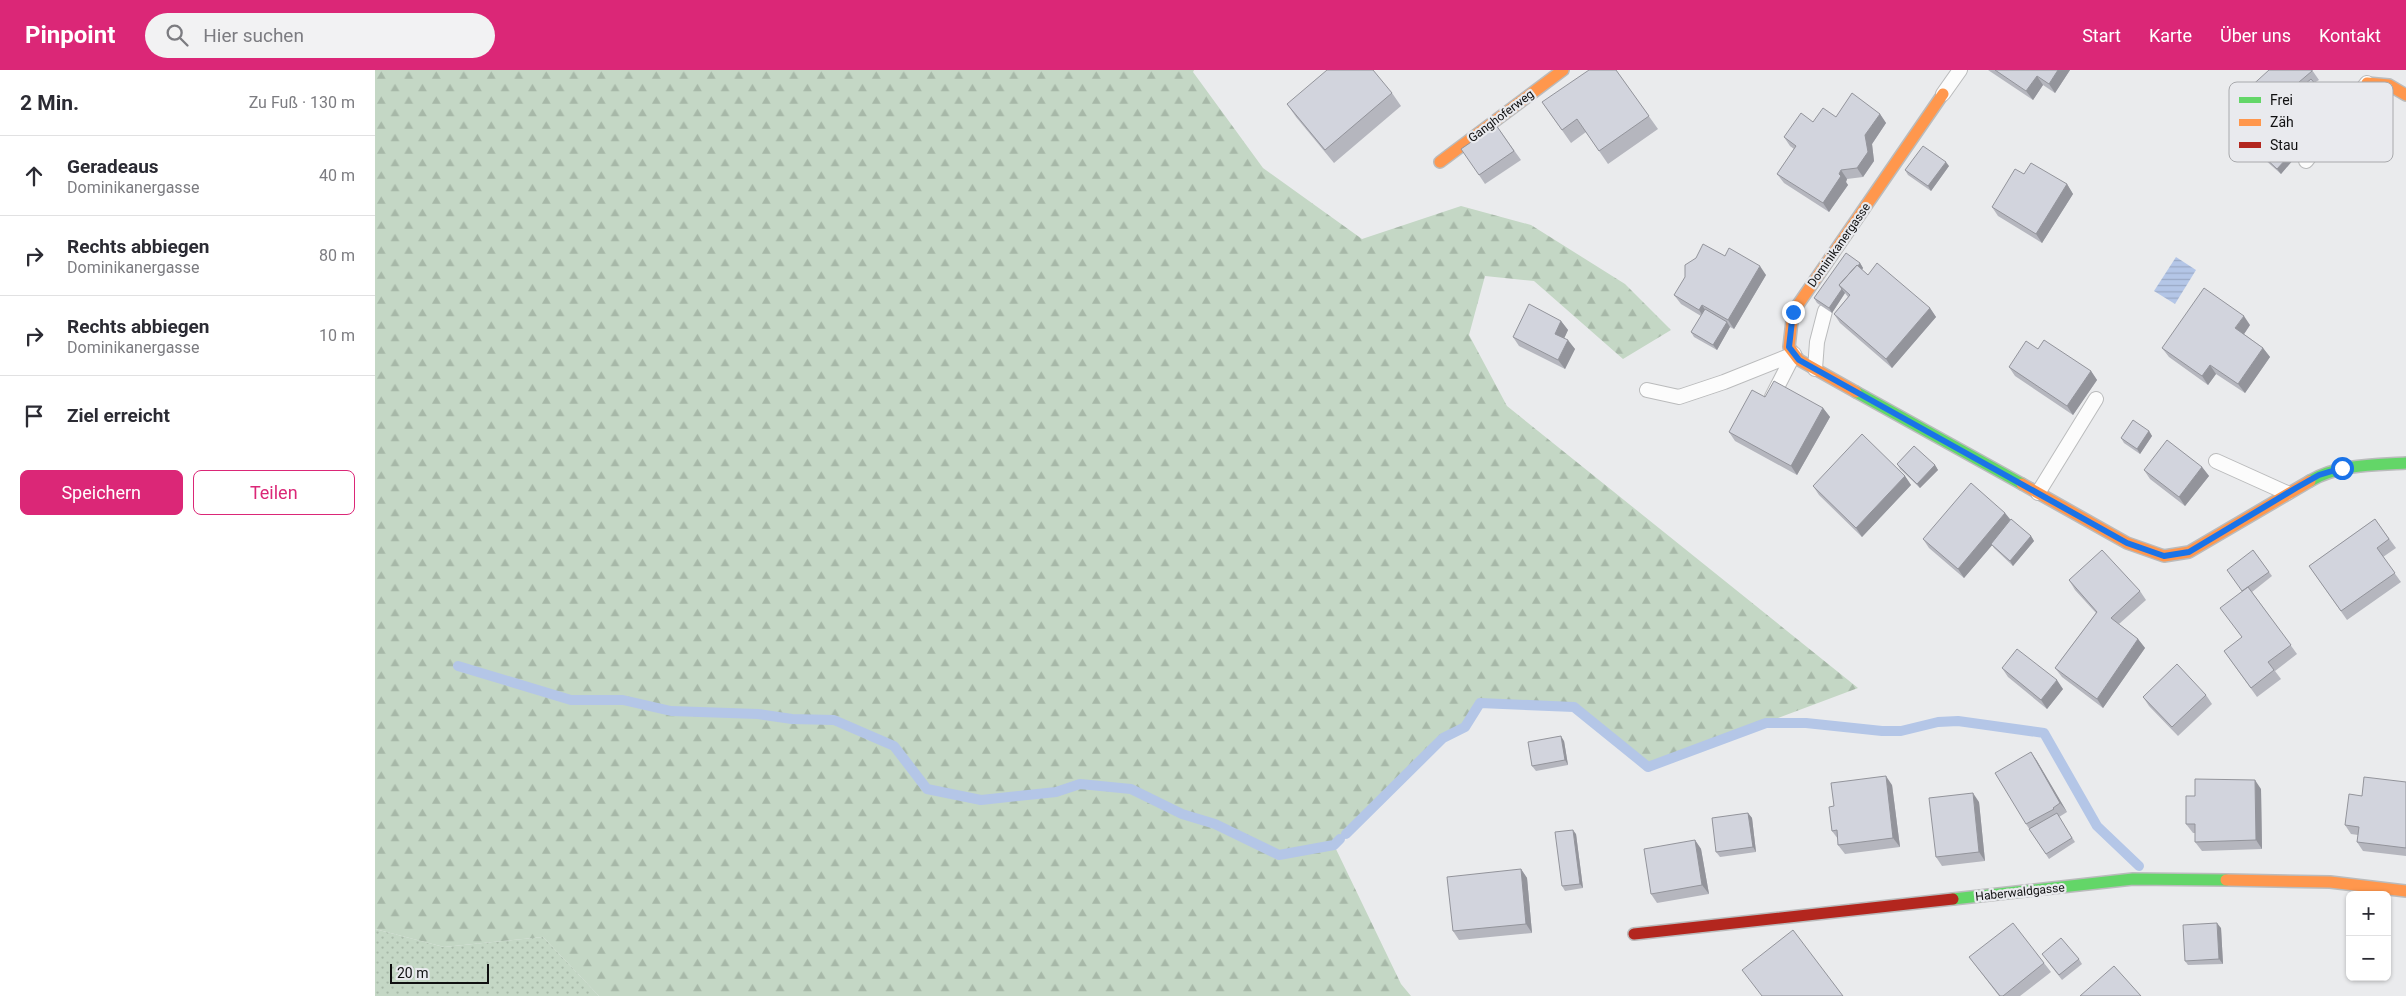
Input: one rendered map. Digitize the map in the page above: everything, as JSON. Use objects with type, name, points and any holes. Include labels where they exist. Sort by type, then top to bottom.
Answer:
[{"type":"street","name":"Ganghoferweg","points":[[1440,162],[1563,70]]},
{"type":"street","points":[[2393,87],[2406,95]]},
{"type":"street","name":"Dominikanergasse","points":[[1794,354],[1789,347],[1793,312],[1943,94]]},
{"type":"street","points":[[1794,354],[1799,360],[2127,543],[2164,556],[2189,552],[2319,475],[2342,468],[2406,463]]},
{"type":"street","name":"Haberwaldgasse","points":[[1634,934],[2133,879],[2330,882],[2406,892]]},
{"type":"lane","points":[[1943,94],[1959,70]]},
{"type":"lane","points":[[1815,369],[1817,342],[1825,311]]},
{"type":"lane","points":[[1647,390],[1679,397],[1724,382],[1794,354]]},
{"type":"lane","points":[[1772,397],[1794,354]]},
{"type":"lane","points":[[2038,493],[2096,399]]},
{"type":"lane","points":[[2215,461],[2287,493]]},
{"type":"green space","points":[[375,70],[1194,70],[1193,72],[1263,168],[1362,239],[1461,206],[1531,225],[1625,284],[1671,330],[1623,359],[1534,281],[1485,276],[1469,335],[1507,406],[1858,688],[1648,767],[1574,707],[1480,703],[1465,727],[1443,738],[1334,845],[1401,984],[1411,996],[599,996],[543,937],[444,947],[375,929]]},
{"type":"green space","points":[[375,929],[444,947],[543,937],[599,996],[375,996]]},
{"type":"water","points":[[2176,257],[2196,270],[2175,304],[2154,291]]},
{"type":"building","points":[[1327,70],[1373,70],[1392,93],[1325,150],[1287,104]]},
{"type":"building","points":[[1589,70],[1616,70],[1649,116],[1599,151],[1577,119],[1562,130],[1542,102]]},
{"type":"building","points":[[1995,70],[2058,70],[2049,84],[2037,76],[2026,91]]},
{"type":"building","points":[[2269,70],[2312,70],[2299,82],[2256,82]]},
{"type":"building","points":[[1852,93],[1880,114],[1865,135],[1868,152],[1857,168],[1841,170],[1839,174],[1841,176],[1823,203],[1777,174],[1796,146],[1784,137],[1801,113],[1813,122],[1823,108],[1836,117]]},
{"type":"building","points":[[1496,125],[1514,151],[1479,175],[1461,149]]},
{"type":"building","points":[[1923,146],[1946,162],[1928,186],[1905,170]]},
{"type":"building","points":[[2270,162],[2283,162],[2277,169]]},
{"type":"building","points":[[2031,163],[2067,184],[2036,234],[1992,207],[2015,169],[2024,174]]},
{"type":"building","points":[[1703,244],[1725,256],[1729,248],[1760,266],[1728,320],[1702,305],[1699,310],[1674,295],[1685,277],[1685,265],[1696,258]]},
{"type":"building","points":[[1846,253],[1860,263],[1839,285],[1842,289],[1829,308],[1814,298]]},
{"type":"building","points":[[1877,263],[1930,308],[1886,359],[1834,314],[1850,295],[1839,285],[1857,265],[1868,275]]},
{"type":"building","points":[[2204,288],[2244,316],[2235,328],[2263,348],[2238,384],[2210,365],[2202,376],[2162,348]]},
{"type":"building","points":[[1529,304],[1561,321],[1555,334],[1568,340],[1558,360],[1513,337]]},
{"type":"building","points":[[1705,309],[1727,322],[1713,345],[1691,332]]},
{"type":"building","points":[[2044,340],[2091,371],[2067,406],[2009,367],[2026,341],[2038,349]]},
{"type":"building","points":[[1774,381],[1823,408],[1791,466],[1729,432],[1752,390],[1765,397]]},
{"type":"building","points":[[2133,420],[2149,431],[2137,449],[2121,438]]},
{"type":"building","points":[[1862,434],[1905,476],[1856,528],[1813,486]]},
{"type":"building","points":[[2167,440],[2202,467],[2179,497],[2144,470]]},
{"type":"building","points":[[1914,446],[1935,465],[1917,484],[1897,464]]},
{"type":"building","points":[[1971,483],[2005,513],[1958,569],[1923,539]]},
{"type":"building","points":[[2011,519],[2031,536],[2010,561],[1991,544]]},
{"type":"building","points":[[2375,519],[2389,539],[2377,548],[2395,573],[2341,611],[2309,566]]},
{"type":"building","points":[[2102,550],[2140,591],[2111,618],[2138,639],[2097,699],[2055,668],[2097,612],[2069,580]]},
{"type":"building","points":[[2253,550],[2269,572],[2242,591],[2227,570]]},
{"type":"building","points":[[2248,587],[2291,645],[2268,662],[2274,670],[2251,688],[2224,651],[2242,637],[2220,608]]},
{"type":"building","points":[[2017,649],[2057,680],[2041,700],[2002,668]]},
{"type":"building","points":[[2177,664],[2206,695],[2172,727],[2143,697]]},
{"type":"building","points":[[1561,736],[1565,760],[1532,766],[1528,742]]},
{"type":"building","points":[[2031,752],[2060,803],[2054,809],[2026,824],[1995,773]]},
{"type":"building","points":[[1886,776],[1893,838],[1838,845],[1837,830],[1832,831],[1829,807],[1834,806],[1831,783]]},
{"type":"building","points":[[2364,777],[2406,782],[2406,848],[2357,842],[2359,827],[2345,825],[2349,794],[2362,796]]},
{"type":"building","points":[[2195,779],[2255,780],[2256,840],[2195,842],[2195,824],[2186,824],[2186,796],[2195,796]]},
{"type":"building","points":[[1973,793],[1979,852],[1936,857],[1929,798]]},
{"type":"building","points":[[1748,813],[1753,847],[1716,852],[1712,818]]},
{"type":"building","points":[[2057,813],[2072,838],[2046,854],[2029,829]]},
{"type":"building","points":[[1573,830],[1580,884],[1562,886],[1555,832]]},
{"type":"building","points":[[1695,840],[1702,885],[1651,894],[1644,849]]},
{"type":"building","points":[[1521,869],[1526,924],[1453,931],[1447,877]]},
{"type":"building","points":[[2013,923],[2044,963],[2003,996],[2000,996],[1969,957]]},
{"type":"building","points":[[2217,923],[2219,959],[2185,961],[2183,925]]},
{"type":"building","points":[[1793,930],[1843,996],[1762,996],[1742,970]]},
{"type":"building","points":[[2061,938],[2079,959],[2059,975],[2042,954]]},
{"type":"building","points":[[2114,966],[2141,996],[2080,996]]},
{"type":"waterway","points":[[458,666],[571,700],[623,700],[671,711],[758,714],[792,719],[834,720],[894,746],[927,789],[981,800],[1056,792],[1080,784],[1131,789],[1182,814],[1215,824],[1279,855],[1334,845],[1340,839]]},
{"type":"waterway","points":[[1346,834],[1443,738],[1465,727],[1480,703],[1574,707],[1648,767],[1766,723],[1806,723],[1882,731],[1901,731],[1938,722],[1958,721],[2044,733],[2097,826],[2139,866]]},
{"type":"traffic: fast","points":[[1856,392],[2022,484]]},
{"type":"traffic: fast","points":[[2310,481],[2321,475],[2345,468],[2406,463]]},
{"type":"traffic: fast","points":[[1953,899],[2133,879],[2226,880]]},
{"type":"traffic: slow","points":[[1440,162],[1563,70]]},
{"type":"traffic: slow","points":[[2393,87],[2406,95]]},
{"type":"traffic: slow","points":[[1856,392],[1799,360],[1789,347],[1793,312],[1943,94]]},
{"type":"traffic: slow","points":[[2022,484],[2127,543],[2164,556],[2189,552],[2310,481]]},
{"type":"traffic: slow","points":[[2226,880],[2330,882],[2406,891]]},
{"type":"traffic: jam","points":[[1634,934],[1953,899]]},
{"type":"route","points":[[1793,312],[1789,347],[1799,360],[2127,543],[2164,556],[2189,552],[2236,522],[2319,475],[2342,468]]}]
